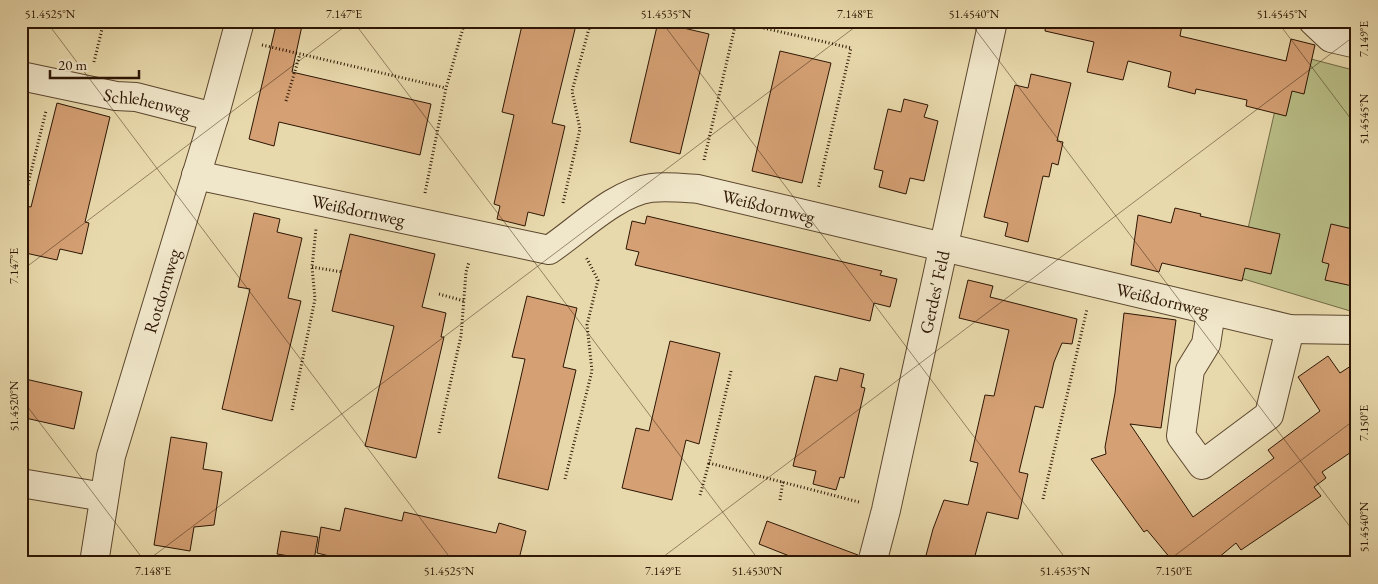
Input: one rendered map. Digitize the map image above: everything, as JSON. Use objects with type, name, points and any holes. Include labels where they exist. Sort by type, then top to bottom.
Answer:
[{"type":"street","name":"Gerdes' Feld","points":[[872,563],[886,510],[993,21]]},
{"type":"street","points":[[1313,21],[1331,38],[1357,44]]},
{"type":"street","name":"Rotdornweg","points":[[94,563],[111,456],[214,117],[237,30]]},
{"type":"street","name":"Schlehenweg","points":[[21,76],[116,96],[136,97],[214,117]]},
{"type":"street","name":"Weißdornweg","points":[[196,175],[549,250],[574,234],[609,206],[629,194],[651,188],[698,189],[1093,282],[1211,312],[1290,329],[1357,330]]},
{"type":"street","points":[[1211,312],[1206,344],[1190,370],[1181,436],[1202,465],[1268,415],[1290,329]]},
{"type":"street","points":[[21,484],[104,497]]},
{"type":"path","points":[[87,90],[104,21]]},
{"type":"path","points":[[419,222],[446,88],[465,21]]},
{"type":"path","points":[[561,207],[580,128],[572,91],[591,21]]},
{"type":"path","points":[[698,189],[734,22],[851,48],[812,217]]},
{"type":"path","points":[[237,30],[300,54],[446,88]]},
{"type":"path","points":[[286,101],[300,54]]},
{"type":"path","points":[[21,182],[28,184],[47,106]]},
{"type":"path","points":[[292,410],[315,299],[312,267],[320,201]]},
{"type":"path","points":[[565,479],[592,371],[587,325],[598,280],[574,234]]},
{"type":"path","points":[[439,433],[461,336],[466,272],[478,235]]},
{"type":"path","points":[[312,267],[342,272]]},
{"type":"path","points":[[1043,499],[1093,282]]},
{"type":"path","points":[[439,294],[464,301]]},
{"type":"path","points":[[700,496],[731,371]]},
{"type":"path","points":[[709,463],[783,481],[886,510]]},
{"type":"path","points":[[780,500],[783,481]]},
{"type":"green space","points":[[1288,53],[1357,71],[1357,313],[1237,277]]},
{"type":"building","points":[[277,21],[303,21],[292,72],[431,104],[420,155],[279,122],[274,146],[249,139]]},
{"type":"building","points":[[523,21],[577,21],[552,123],[565,126],[544,216],[528,212],[525,226],[497,219],[500,206],[494,204],[514,115],[502,112]]},
{"type":"building","points":[[1046,21],[1166,21],[1182,25],[1180,36],[1286,61],[1291,39],[1315,45],[1304,94],[1292,91],[1286,116],[1246,106],[1247,100],[1196,89],[1195,94],[1168,87],[1171,72],[1128,61],[1123,80],[1087,72],[1094,42],[1045,31]]},
{"type":"building","points":[[658,22],[709,34],[680,154],[630,142]]},
{"type":"building","points":[[780,51],[831,63],[802,183],[752,171]]},
{"type":"building","points":[[1031,74],[1071,83],[1057,141],[1063,142],[1058,165],[1052,163],[1049,177],[1043,176],[1028,242],[1005,236],[1008,223],[984,217],[1015,85],[1028,88]]},
{"type":"building","points":[[904,99],[928,105],[924,117],[938,121],[924,181],[910,178],[906,194],[879,187],[883,171],[874,169],[888,109],[901,112]]},
{"type":"building","points":[[57,103],[110,117],[85,222],[89,223],[82,254],[60,249],[57,260],[21,252],[21,205],[31,207]]},
{"type":"building","points":[[1175,208],[1201,214],[1200,216],[1280,234],[1271,274],[1245,268],[1242,281],[1162,263],[1159,272],[1131,265],[1138,215],[1171,223]]},
{"type":"building","points":[[254,213],[280,219],[277,232],[302,238],[288,298],[301,301],[272,421],[222,409],[250,289],[238,287]]},
{"type":"building","points":[[647,216],[882,271],[880,275],[897,279],[890,307],[874,303],[870,321],[635,265],[639,252],[626,249],[632,221],[645,224]]},
{"type":"building","points":[[1331,224],[1357,230],[1357,287],[1325,280],[1329,264],[1322,262]]},
{"type":"building","points":[[350,234],[435,254],[422,307],[446,313],[441,337],[444,337],[416,458],[365,446],[394,326],[332,311]]},
{"type":"building","points":[[968,280],[993,286],[990,297],[1077,319],[1072,344],[1062,343],[1054,362],[1043,408],[1035,406],[1019,472],[1028,474],[1018,519],[987,512],[973,563],[924,563],[933,529],[944,500],[968,505],[978,463],[970,461],[985,395],[994,396],[1009,330],[959,318]]},
{"type":"building","points":[[527,296],[577,308],[563,367],[576,370],[548,490],[498,478],[525,359],[512,357]]},
{"type":"building","points":[[1124,313],[1176,320],[1161,428],[1130,424],[1193,517],[1274,458],[1268,450],[1320,411],[1298,377],[1328,356],[1340,373],[1357,362],[1357,448],[1322,472],[1326,478],[1314,487],[1321,496],[1241,550],[1236,543],[1212,563],[1171,559],[1147,530],[1144,532],[1091,459],[1106,454],[1105,447],[1115,393]]},
{"type":"building","points":[[670,341],[720,353],[699,444],[686,440],[672,500],[622,488],[636,428],[649,431]]},
{"type":"building","points":[[840,368],[864,374],[861,387],[865,388],[844,478],[840,477],[836,490],[813,484],[816,471],[793,466],[815,376],[837,381]]},
{"type":"building","points":[[21,378],[82,392],[74,429],[21,417]]},
{"type":"building","points":[[171,437],[207,443],[203,469],[222,472],[214,525],[194,527],[190,551],[154,545]]},
{"type":"building","points":[[345,508],[402,521],[404,512],[496,533],[499,523],[526,531],[518,563],[358,563],[317,553],[321,527],[340,531]]},
{"type":"building","points":[[767,521],[858,555],[857,563],[807,563],[759,544]]},
{"type":"building","points":[[281,531],[318,537],[314,560],[277,554]]}]
